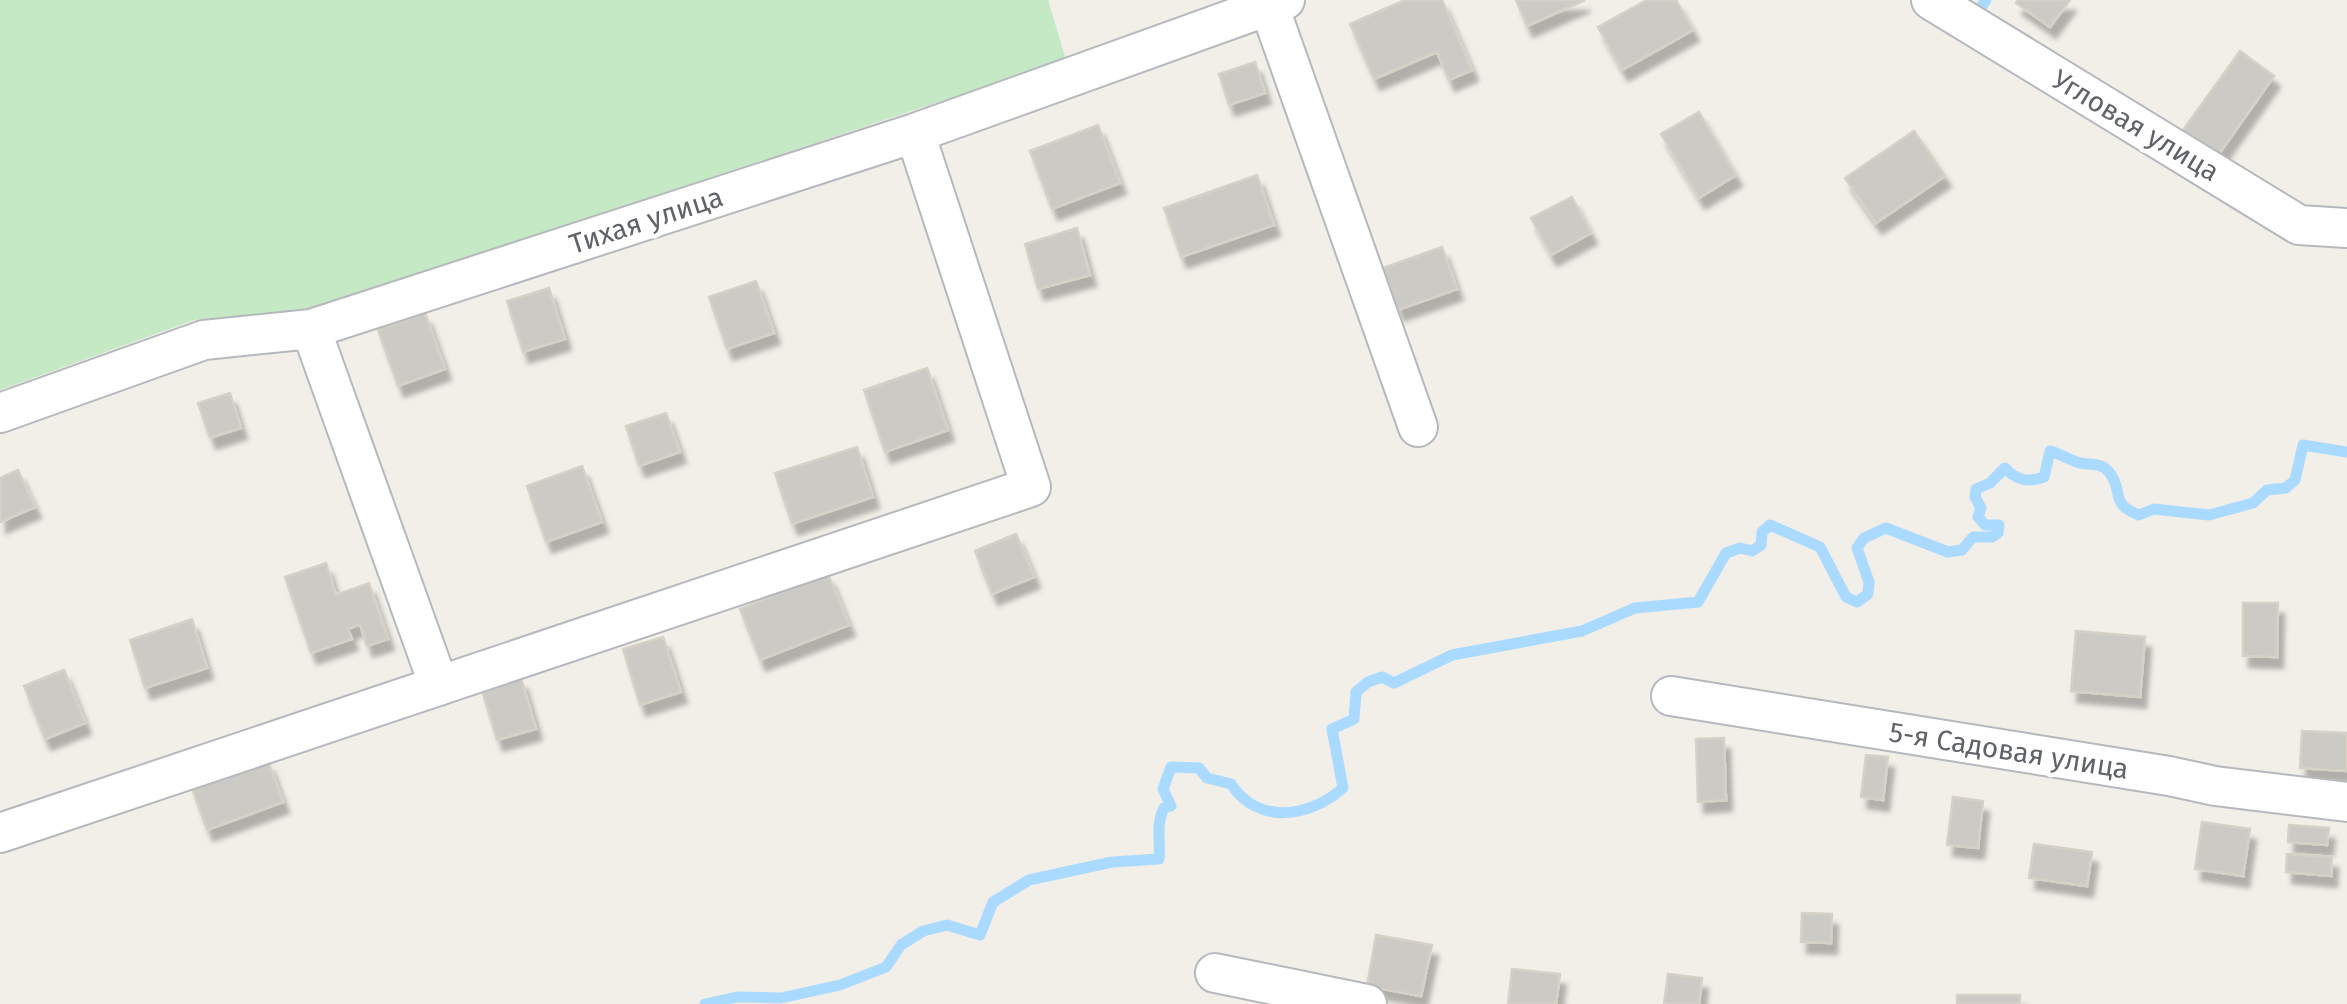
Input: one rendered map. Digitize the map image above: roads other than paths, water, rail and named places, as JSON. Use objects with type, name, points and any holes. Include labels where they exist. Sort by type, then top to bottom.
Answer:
[{"type":"street","name":"Тихая улица","points":[[0,413],[204,340],[311,329],[915,133],[1277,3]]},
{"type":"street","points":[[1277,3],[1418,427]]},
{"type":"street","name":"Угловая улица","points":[[1950,5],[2300,225],[2347,228]]},
{"type":"street","points":[[0,833],[1032,486],[915,133]]},
{"type":"street","points":[[311,329],[439,686]]},
{"type":"street","name":"5-я Садовая улица","points":[[1671,696],[2215,786],[2347,802]]},
{"type":"street","points":[[1215,973],[1367,1004]]},
{"type":"waterway","points":[[1981,7],[1986,0]]},
{"type":"waterway","points":[[705,1004],[737,997],[781,998],[840,985],[886,967],[901,945],[923,931],[947,925],[980,935],[993,902],[1029,880],[1112,862],[1159,859],[1160,821],[1164,808],[1171,806],[1163,789],[1171,767],[1199,768],[1207,778],[1231,784],[1242,797],[1269,811],[1284,813],[1315,806],[1343,788],[1332,729],[1354,719],[1356,692],[1368,682],[1382,677],[1394,683],[1452,655],[1582,631],[1635,608],[1698,602],[1726,553],[1740,548],[1752,551],[1761,545],[1762,532],[1770,525],[1820,547],[1846,597],[1857,602],[1868,594],[1869,582],[1857,548],[1864,538],[1886,528],[1948,552],[1962,550],[1973,537],[1992,537],[1998,533],[1999,525],[1985,525],[1978,517],[1981,508],[1975,497],[1976,489],[1990,483],[2005,468],[2023,479],[2044,477],[2050,451],[2106,469],[2114,479],[2123,506],[2139,515],[2154,509],[2209,515],[2253,503],[2267,490],[2286,488],[2295,480],[2303,445],[2347,452]]}]
